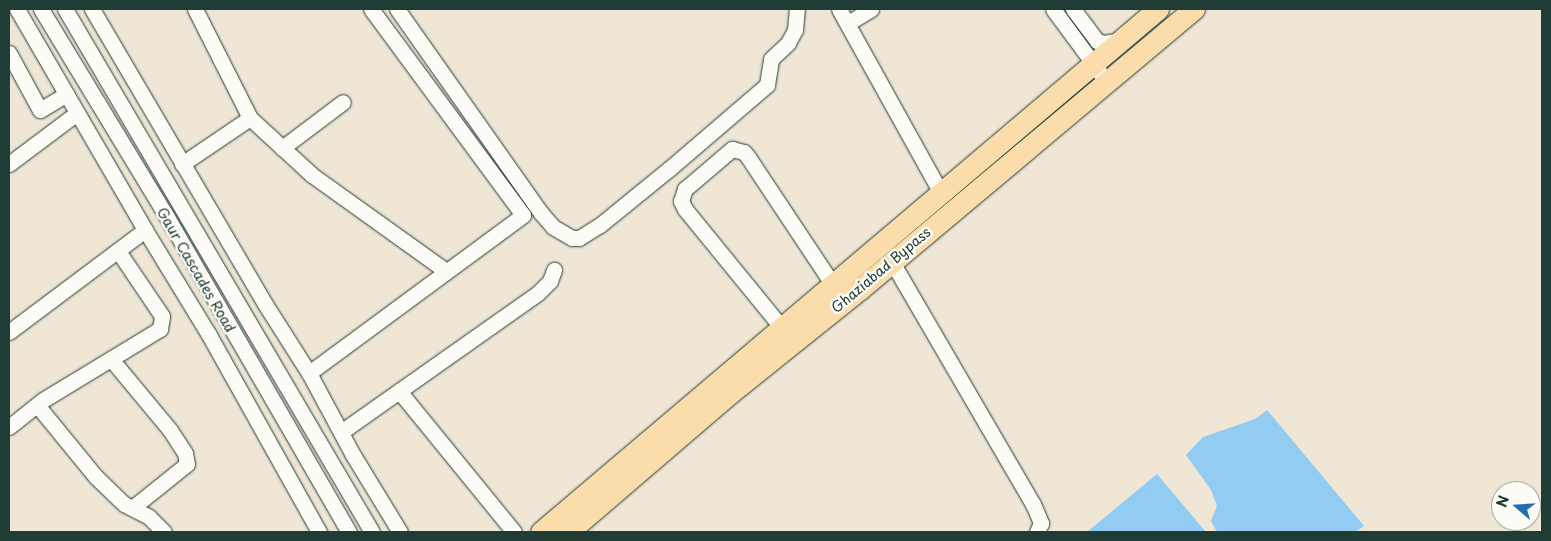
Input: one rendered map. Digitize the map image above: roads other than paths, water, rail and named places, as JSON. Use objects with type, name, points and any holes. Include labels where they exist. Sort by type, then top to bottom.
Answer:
[{"type":"highway","name":"Ghaziabad Bypass","points":[[541,532],[1158,9]]},
{"type":"highway","name":"Ghaziabad Bypass","points":[[568,532],[730,393],[892,262],[1194,9]]},
{"type":"street","points":[[17,9],[144,230],[209,335],[319,532]]},
{"type":"street","name":"Gaur Cascades Road","points":[[65,9],[372,532]]},
{"type":"street","points":[[92,9],[265,304],[309,373],[341,432],[400,532]]},
{"type":"street","points":[[195,9],[250,118],[312,175],[446,271]]},
{"type":"street","points":[[309,373],[523,215],[371,9]]},
{"type":"street","points":[[397,9],[542,213],[553,227],[572,238],[579,238],[600,225],[767,85],[771,59],[788,43],[795,30],[797,9]]},
{"type":"street","points":[[839,9],[941,193]]},
{"type":"street","points":[[848,23],[871,9]]},
{"type":"street","points":[[1053,9],[1106,82]]},
{"type":"street","points":[[1073,9],[1097,41],[1104,43],[1121,40]]},
{"type":"street","points":[[29,30],[44,14]]},
{"type":"street","name":"Gaur Cascades Road","points":[[44,14],[166,217],[348,532]]},
{"type":"street","points":[[9,53],[40,110],[67,94]]},
{"type":"street","points":[[282,148],[343,102]]},
{"type":"street","points":[[9,164],[77,113]]},
{"type":"street","points":[[182,164],[250,118]]},
{"type":"street","points":[[782,328],[685,209],[681,201],[685,189],[732,149],[744,152],[833,285]]},
{"type":"street","points":[[9,332],[144,230]]},
{"type":"street","points":[[9,427],[37,405],[160,330],[162,316],[118,251]]},
{"type":"street","points":[[892,262],[1034,504],[1041,523],[1037,532]]},
{"type":"street","points":[[341,432],[538,294],[550,281],[554,270]]},
{"type":"street","points":[[245,315],[265,304]]},
{"type":"street","points":[[209,335],[227,323]]},
{"type":"street","points":[[111,359],[170,430],[185,453],[187,464],[132,508]]},
{"type":"street","points":[[399,392],[514,532]]},
{"type":"street","points":[[37,405],[96,478],[132,508],[149,517],[164,532]]},
{"type":"water","points":[[1267,410],[1364,526],[1355,532],[1217,532],[1211,521],[1217,506],[1211,490],[1186,455],[1203,437],[1255,419]]},
{"type":"water","points":[[1157,474],[1206,532],[1087,532]]}]
